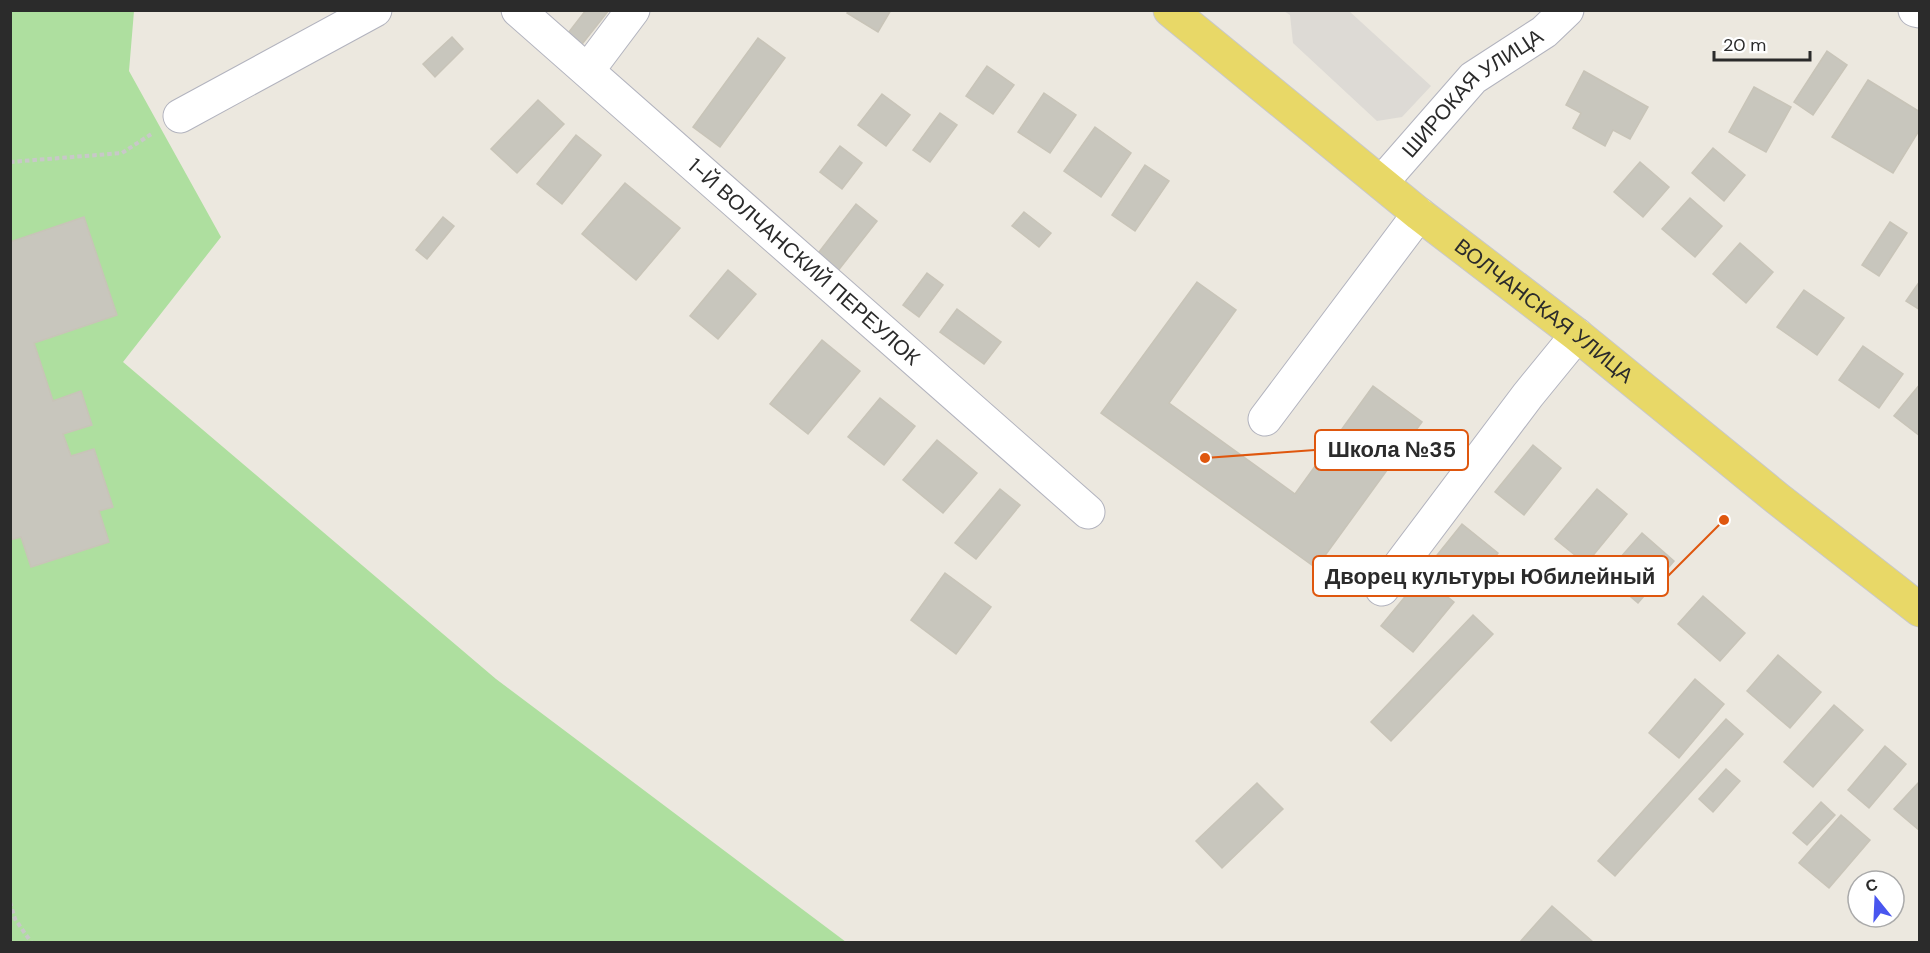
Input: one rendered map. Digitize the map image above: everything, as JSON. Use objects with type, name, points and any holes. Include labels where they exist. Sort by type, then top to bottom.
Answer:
[{"type":"main road","name":"ВОЛЧАНСКАЯ УЛИЦА","points":[[1170,10],[1419,214],[1577,335],[1778,499],[1920,610]]},
{"type":"street","points":[[180,116],[375,10]]},
{"type":"street","name":"1-Й ВОЛЧАНСКИЙ ПЕРЕУЛОК","points":[[518,10],[1089,512]]},
{"type":"street","points":[[588,70],[633,10]]},
{"type":"street","name":"ШИРОКАЯ УЛИЦА","points":[[1382,182],[1473,78],[1544,32],[1567,10]]},
{"type":"street","points":[[1915,10],[1920,11]]},
{"type":"street","points":[[1265,419],[1419,214]]},
{"type":"street","points":[[1382,589],[1528,395],[1577,335]]},
{"type":"path","points":[[10,162],[122,153],[180,116]]},
{"type":"path","points":[[10,902],[15,919],[31,942]]},
{"type":"green space","points":[[10,11],[134,11],[129,71],[221,237],[123,362],[496,679],[846,942],[11,942]]},
{"type":"shaded area","points":[[1284,11],[1349,11],[1431,86],[1402,117],[1377,121],[1293,43],[1290,15]]},
{"type":"building","points":[[586,10],[609,10],[579,48],[565,37]]},
{"type":"building","points":[[849,10],[891,10],[878,32],[847,13]]},
{"type":"building","points":[[452,37],[463,49],[435,77],[423,64]]},
{"type":"building","points":[[758,38],[785,58],[720,147],[693,127]]},
{"type":"building","points":[[1827,51],[1847,65],[1813,115],[1794,102]]},
{"type":"building","points":[[987,66],[1014,85],[993,114],[966,96]]},
{"type":"building","points":[[1584,71],[1648,107],[1630,139],[1613,130],[1605,146],[1573,128],[1581,113],[1566,105]]},
{"type":"building","points":[[1868,80],[1920,112],[1920,129],[1893,173],[1832,137]]},
{"type":"building","points":[[1754,87],[1791,107],[1766,152],[1729,132]]},
{"type":"building","points":[[1044,93],[1076,115],[1050,153],[1018,132]]},
{"type":"building","points":[[882,94],[910,115],[886,146],[858,125]]},
{"type":"building","points":[[538,100],[564,124],[517,173],[491,149]]},
{"type":"building","points":[[940,113],[957,125],[930,162],[913,150]]},
{"type":"building","points":[[1095,127],[1131,153],[1101,197],[1064,171]]},
{"type":"building","points":[[576,135],[601,155],[562,204],[537,184]]},
{"type":"building","points":[[840,146],[862,163],[842,189],[820,172]]},
{"type":"building","points":[[1713,148],[1745,175],[1724,201],[1692,173]]},
{"type":"building","points":[[1640,162],[1669,187],[1643,217],[1614,192]]},
{"type":"building","points":[[1145,165],[1169,181],[1135,231],[1112,215]]},
{"type":"building","points":[[625,183],[680,228],[636,280],[582,234]]},
{"type":"building","points":[[1690,198],[1722,226],[1695,257],[1662,229]]},
{"type":"building","points":[[856,204],[877,221],[837,272],[816,256]]},
{"type":"building","points":[[1024,212],[1051,233],[1039,247],[1012,226]]},
{"type":"building","points":[[84,217],[117,315],[34,343],[53,401],[81,391],[92,425],[63,434],[71,456],[94,449],[113,507],[99,511],[109,542],[31,567],[21,537],[10,540],[10,242]]},
{"type":"building","points":[[443,217],[454,226],[427,259],[416,250]]},
{"type":"building","points":[[1890,222],[1907,233],[1879,276],[1862,265]]},
{"type":"building","points":[[1740,243],[1773,272],[1746,303],[1713,274]]},
{"type":"building","points":[[728,270],[756,294],[718,339],[690,316]]},
{"type":"building","points":[[927,273],[943,285],[919,317],[903,305]]},
{"type":"building","points":[[1920,281],[1920,310],[1906,301]]},
{"type":"building","points":[[1197,282],[1236,310],[1169,403],[1295,494],[1373,386],[1422,422],[1316,568],[1101,413]]},
{"type":"building","points":[[1804,290],[1844,318],[1817,355],[1777,327]]},
{"type":"building","points":[[957,309],[1001,342],[984,364],[940,332]]},
{"type":"building","points":[[822,340],[860,371],[808,434],[770,404]]},
{"type":"building","points":[[1863,346],[1903,374],[1879,408],[1839,380]]},
{"type":"building","points":[[1920,384],[1920,436],[1894,416]]},
{"type":"building","points":[[880,398],[915,426],[884,465],[848,437]]},
{"type":"building","points":[[937,440],[977,473],[943,513],[903,480]]},
{"type":"building","points":[[1533,445],[1561,468],[1524,515],[1495,492]]},
{"type":"building","points":[[1000,489],[1020,505],[976,559],[955,543]]},
{"type":"building","points":[[1597,489],[1627,514],[1586,564],[1555,539]]},
{"type":"building","points":[[1462,524],[1498,553],[1470,588],[1434,559]]},
{"type":"building","points":[[1642,533],[1674,561],[1638,603],[1605,575]]},
{"type":"building","points":[[945,573],[991,607],[956,654],[911,620]]},
{"type":"building","points":[[1422,576],[1454,602],[1413,652],[1381,626]]},
{"type":"building","points":[[1703,596],[1745,633],[1720,661],[1678,624]]},
{"type":"building","points":[[1473,615],[1493,634],[1391,741],[1371,722]]},
{"type":"building","points":[[1778,655],[1821,692],[1790,728],[1747,691]]},
{"type":"building","points":[[1695,679],[1724,704],[1679,758],[1649,733]]},
{"type":"building","points":[[1834,705],[1863,730],[1813,787],[1784,762]]},
{"type":"building","points":[[1726,719],[1743,734],[1615,876],[1598,861]]},
{"type":"building","points":[[1885,746],[1906,764],[1869,808],[1848,790]]},
{"type":"building","points":[[1726,769],[1740,781],[1713,812],[1699,799]]},
{"type":"building","points":[[1920,781],[1920,831],[1894,809]]},
{"type":"building","points":[[1257,783],[1283,809],[1222,868],[1196,841]]},
{"type":"building","points":[[1821,802],[1835,815],[1807,845],[1793,833]]},
{"type":"building","points":[[1841,815],[1870,840],[1829,888],[1799,863]]},
{"type":"building","points":[[1552,906],[1593,942],[1520,942]]},
{"type":"place","name":"Школа №35","points":[[1205,458]]},
{"type":"place","name":"Дворец культуры Юбилейный","points":[[1724,520]]}]
